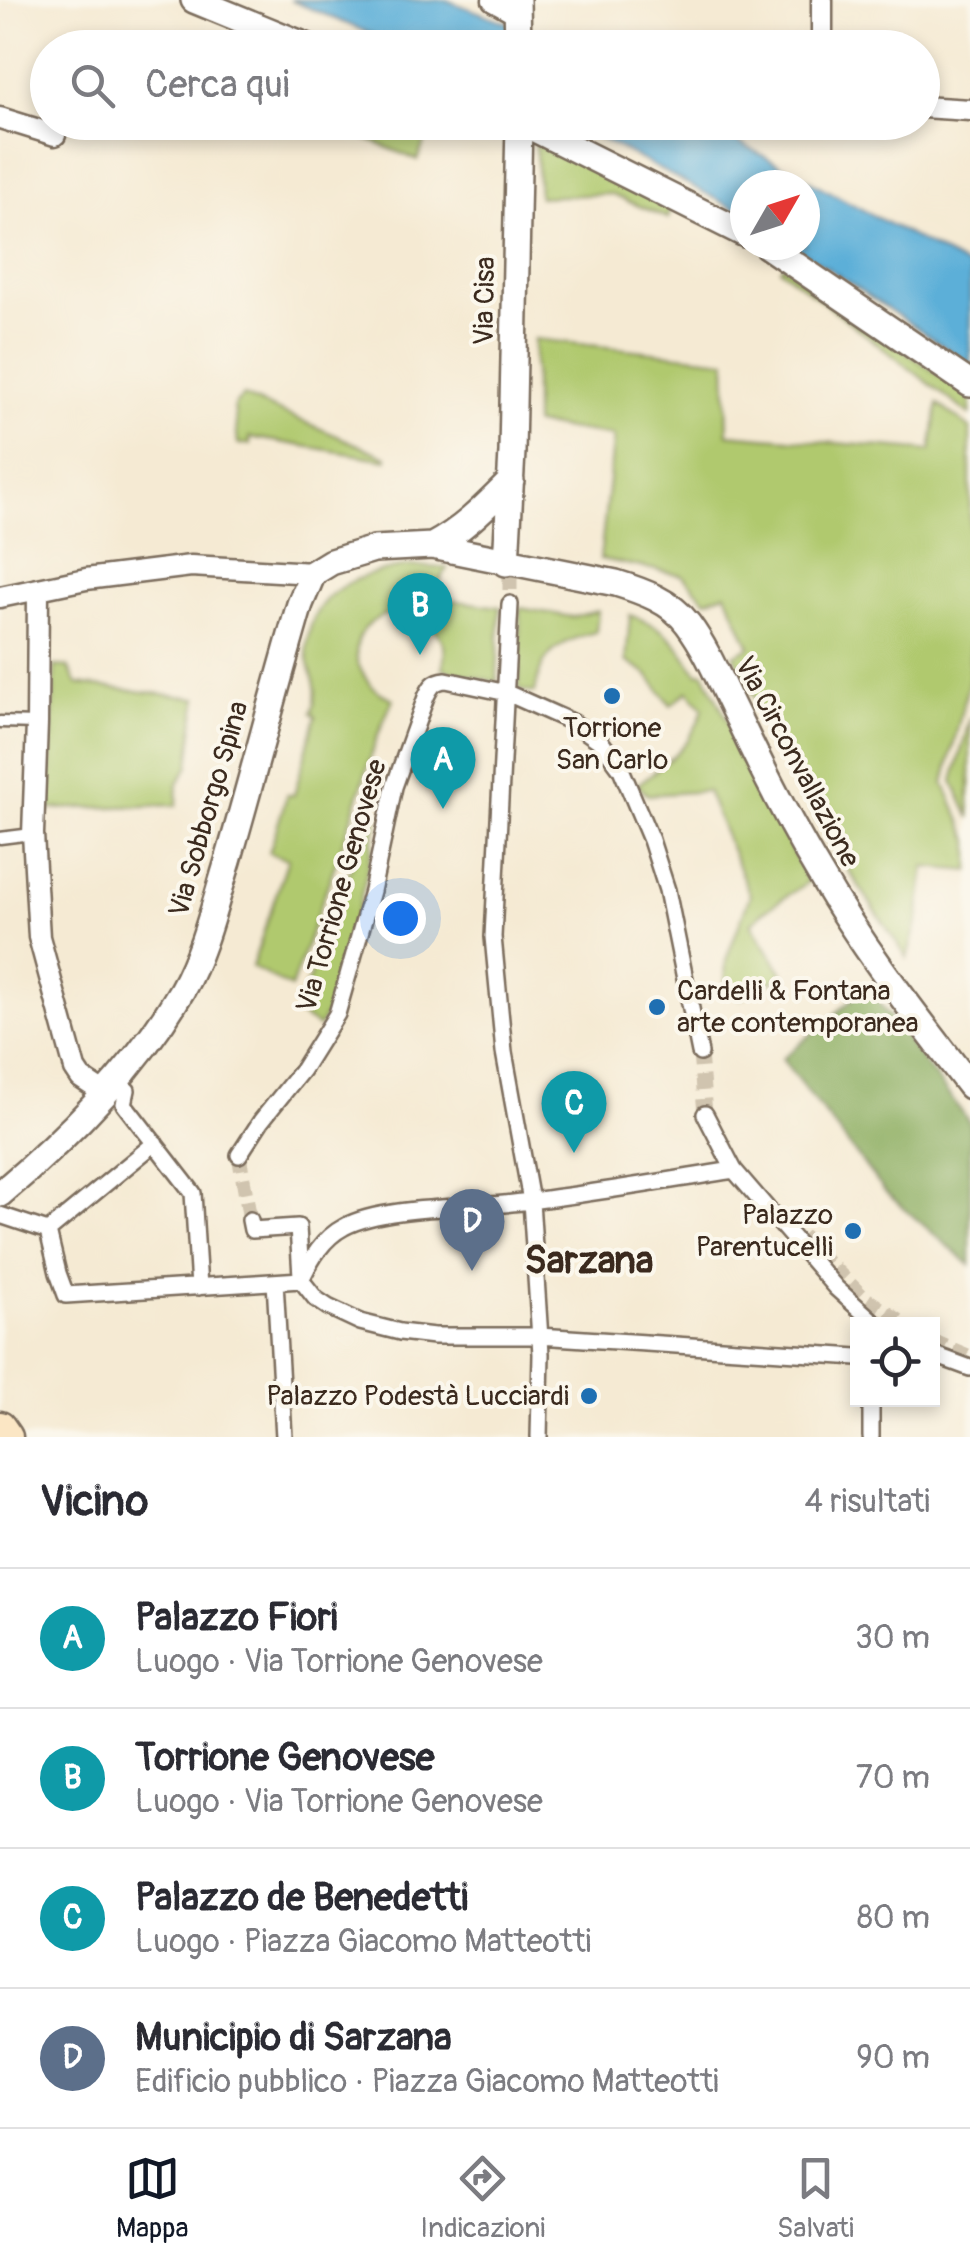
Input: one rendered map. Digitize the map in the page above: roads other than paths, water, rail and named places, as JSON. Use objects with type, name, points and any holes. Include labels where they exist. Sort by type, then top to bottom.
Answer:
[{"type":"main road","points":[[0,1427],[6,1437]]},
{"type":"street","points":[[194,0],[267,30]]},
{"type":"street","points":[[494,0],[518,7]]},
{"type":"street","points":[[822,0],[822,30]]},
{"type":"street","points":[[940,108],[970,110]]},
{"type":"street","points":[[0,118],[30,128]]},
{"type":"street","name":"Via Cisa","points":[[508,569],[520,140]]},
{"type":"street","points":[[556,140],[730,227]]},
{"type":"street","points":[[788,260],[970,384]]},
{"type":"street","points":[[432,546],[469,522],[511,481]]},
{"type":"street","points":[[0,597],[86,579],[191,566],[313,573],[331,562],[374,549],[432,546],[508,569]]},
{"type":"street","name":"Via Circonvallazione","points":[[508,569],[616,583],[643,591],[686,620],[820,874],[877,964],[969,1081]]},
{"type":"street","name":"Via Sobborgo Spina","points":[[0,1194],[116,1092],[184,986],[208,925],[300,604],[313,573]]},
{"type":"street","points":[[38,590],[33,834],[39,937],[71,1060],[81,1078],[116,1092],[193,1193],[198,1287]]},
{"type":"street","points":[[510,604],[494,937],[504,1052],[531,1201],[542,1354],[539,1437]]},
{"type":"street","name":"Via Torrione Genovese","points":[[240,1155],[337,1014],[372,891],[394,788],[432,686],[446,680],[507,694]]},
{"type":"street","points":[[507,694],[574,723],[602,742],[621,769],[652,840],[667,890],[700,1053]]},
{"type":"street","points":[[705,1114],[734,1170],[836,1288],[868,1317]]},
{"type":"street","points":[[48,1231],[155,1143]]},
{"type":"street","points":[[301,1280],[330,1236],[357,1221],[386,1214],[531,1201],[734,1170]]},
{"type":"street","points":[[0,1215],[48,1231]]},
{"type":"street","points":[[250,1220],[252,1230],[298,1227],[301,1280],[316,1299],[328,1308],[381,1328],[434,1336],[539,1336],[850,1356]]},
{"type":"street","points":[[48,1231],[66,1295],[301,1280]]},
{"type":"street","points":[[275,1282],[284,1437]]},
{"type":"street","points":[[940,1357],[970,1369]]},
{"type":"street","points":[[940,1366],[970,1369]]},
{"type":"street","points":[[871,1437],[872,1407]]},
{"type":"lane","points":[[0,722],[37,723]]},
{"type":"lane","points":[[0,838],[33,834]]},
{"type":"water","points":[[290,0],[446,0],[527,30],[361,30]]},
{"type":"water","points":[[604,140],[734,140],[790,170],[730,170],[730,206]]},
{"type":"water","points":[[820,187],[970,268],[970,364],[815,260],[820,260]]},
{"type":"tunnel","points":[[510,575],[510,604]]},
{"type":"tunnel","points":[[700,1053],[705,1114]]},
{"type":"tunnel","points":[[239,1155],[250,1220]]},
{"type":"tunnel","points":[[802,1235],[863,1297],[893,1317]]},
{"type":"tunnel","points":[[940,1344],[970,1357]]},
{"type":"place","name":"Torrione Genovese","points":[[420,655]]},
{"type":"place","name":"Torrione San Carlo","points":[[612,696]]},
{"type":"place","name":"Palazzo Fiori","points":[[443,809]]},
{"type":"place","name":"Cardelli & Fontana arte contemporanea","points":[[657,1007]]},
{"type":"place","name":"Palazzo de Benedetti","points":[[574,1153]]},
{"type":"place","name":"Palazzo Parentucelli","points":[[853,1231]]},
{"type":"place","name":"Municipio di Sarzana","points":[[472,1271]]},
{"type":"place","name":"Palazzo Podestà Lucciardi","points":[[589,1396]]},
{"type":"district","name":"Sarzana","points":[[589,1261]]}]
